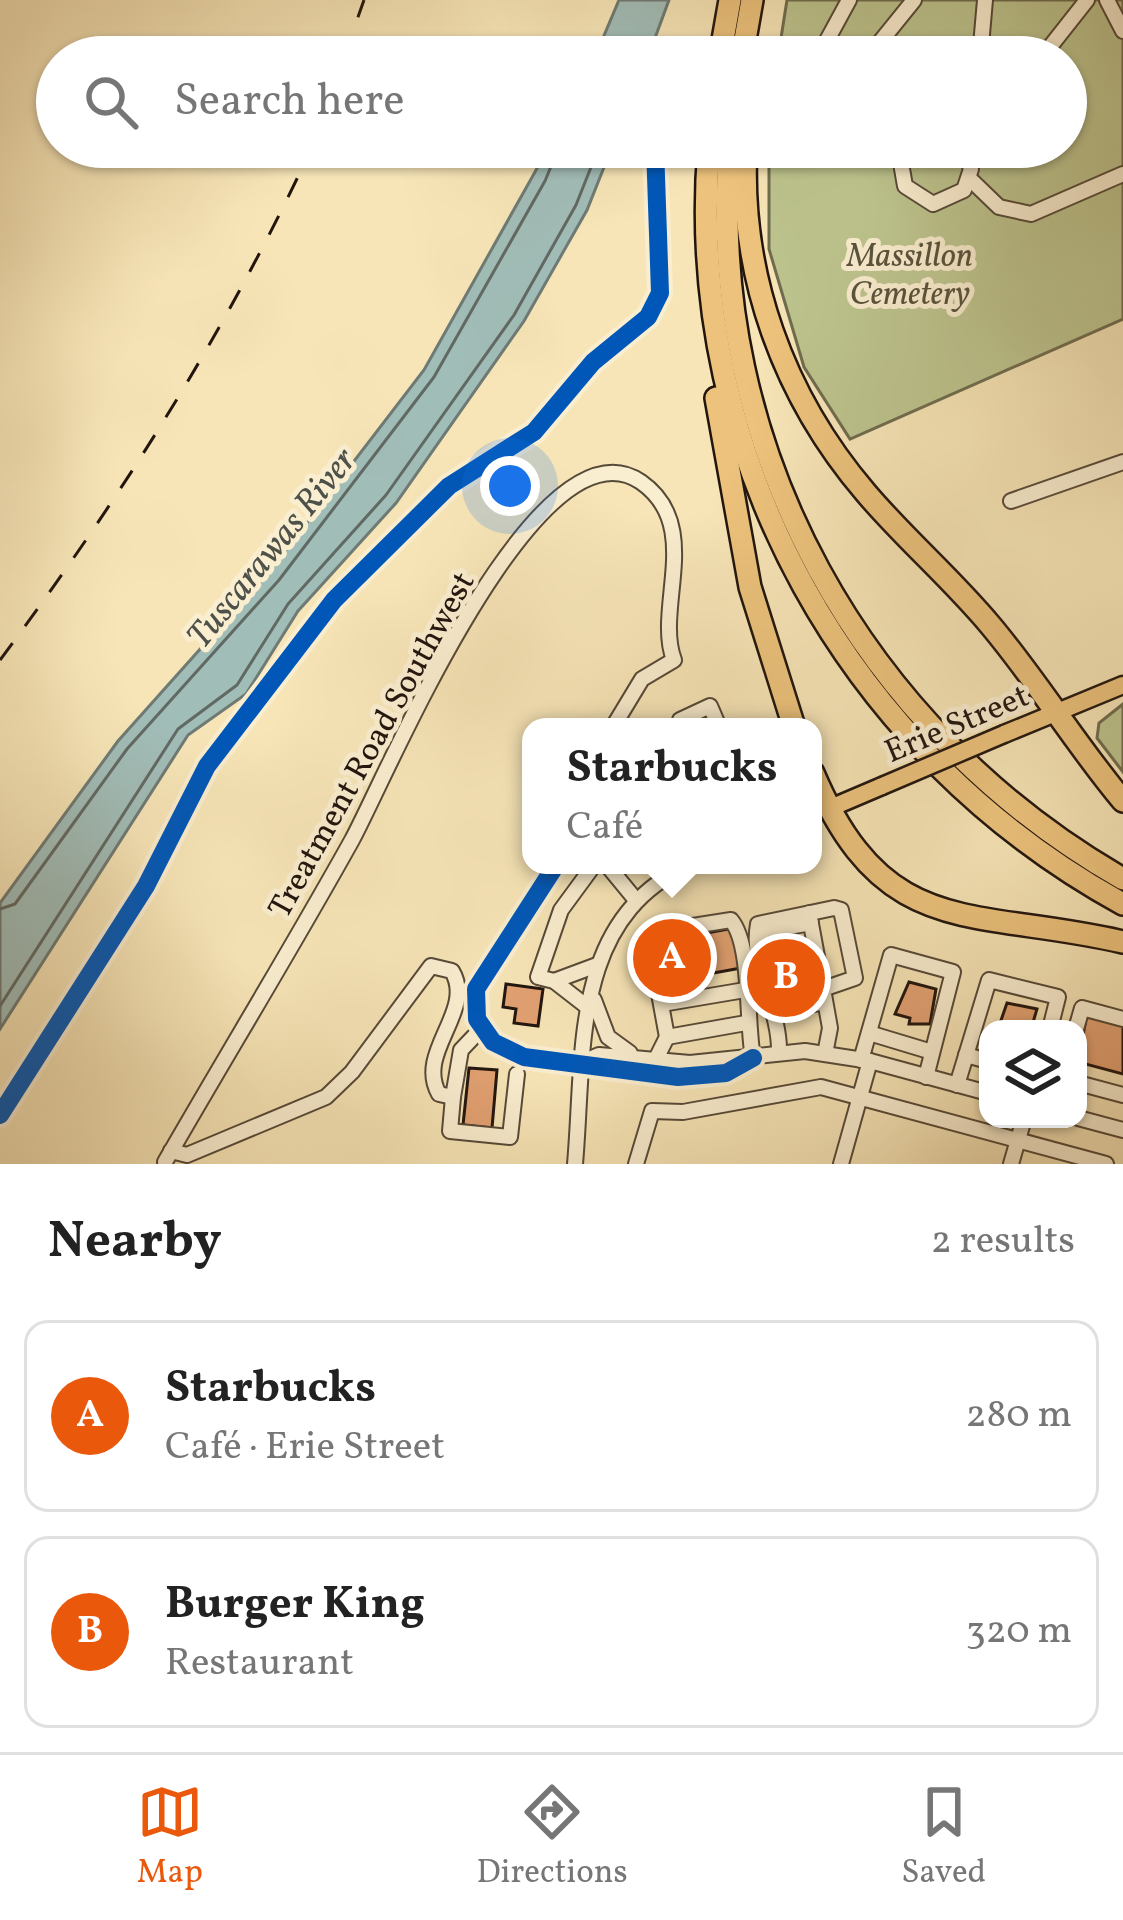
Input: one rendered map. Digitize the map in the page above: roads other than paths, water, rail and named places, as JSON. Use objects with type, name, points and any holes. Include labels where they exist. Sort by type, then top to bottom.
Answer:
[{"type":"highway","points":[[727,36],[730,0]]},
{"type":"highway","points":[[735,36],[752,0]]},
{"type":"highway","points":[[758,36],[762,0]]},
{"type":"highway","points":[[699,168],[698,254],[723,439],[750,587],[791,718]]},
{"type":"highway","points":[[709,168],[708,277],[725,389],[756,487],[795,574],[851,664],[917,749],[994,819],[1123,904]]},
{"type":"highway","points":[[730,168],[728,237],[746,375],[784,502],[818,573],[895,688],[970,771],[1052,835],[1123,879]]},
{"type":"highway","points":[[746,168],[747,223],[755,275],[779,351],[808,410],[866,494],[969,601],[1123,801]]},
{"type":"highway","points":[[822,814],[871,870],[921,904],[1123,942]]},
{"type":"main road","name":"Erie Street","points":[[822,811],[1123,685]]},
{"type":"street","points":[[829,36],[849,0]]},
{"type":"street","points":[[885,36],[914,0]]},
{"type":"street","points":[[982,36],[985,0]]},
{"type":"street","points":[[1059,36],[1087,0]]},
{"type":"street","points":[[1107,0],[1123,31]]},
{"type":"street","points":[[903,168],[901,175],[922,202],[945,203],[970,179]]},
{"type":"street","points":[[968,168],[970,179],[999,207],[1031,214],[1123,174]]},
{"type":"street","points":[[1011,501],[1123,462]]},
{"type":"street","name":"Treatment Road Southwest","points":[[168,1157],[355,836],[402,730],[481,591],[507,554],[584,482],[627,476],[646,486],[665,511],[676,580],[666,639],[674,660],[642,679],[619,718]]},
{"type":"street","points":[[684,718],[710,706],[715,718]]},
{"type":"street","points":[[552,874],[479,979],[475,999],[482,1028],[514,1055],[583,1062],[600,1070],[689,1078],[741,1069],[753,1058]]},
{"type":"street","points":[[587,874],[548,938],[538,977],[591,1002],[611,1041],[652,1060]]},
{"type":"street","points":[[615,874],[635,898]]},
{"type":"street","points":[[574,1164],[597,965],[610,932],[635,898],[674,874]]},
{"type":"street","points":[[548,882],[570,895]]},
{"type":"street","points":[[772,1004],[787,1009],[854,980],[846,917],[837,908],[810,918],[757,926],[779,1052]]},
{"type":"street","points":[[810,918],[830,1028],[826,1054]]},
{"type":"street","points":[[668,1037],[648,945],[661,931],[734,921],[753,1058]]},
{"type":"street","points":[[841,1164],[891,955],[953,972],[926,1077]]},
{"type":"street","points":[[168,1157],[187,1155],[326,1097],[366,1054],[420,974],[435,965],[449,969],[459,983],[433,1076],[439,1094],[453,1097]]},
{"type":"street","points":[[554,981],[597,965]]},
{"type":"street","points":[[957,1085],[989,980],[1058,997],[1052,1020]]},
{"type":"street","points":[[662,1004],[745,990]]},
{"type":"street","points":[[1079,1020],[1082,1008],[1123,1019]]},
{"type":"street","points":[[652,1060],[668,1037],[746,1023]]},
{"type":"street","points":[[482,1028],[460,1050],[450,1131],[510,1137],[517,1074]]},
{"type":"street","points":[[869,1033],[932,1052]]},
{"type":"street","points":[[583,1062],[599,1055],[699,1062],[739,1054],[753,1058],[779,1052],[826,1054],[979,1091]]},
{"type":"street","points":[[966,1055],[979,1059]]},
{"type":"street","points":[[1087,1085],[1123,1095]]},
{"type":"street","points":[[636,1164],[652,1111],[719,1106],[806,1086],[1106,1164]]},
{"type":"street","points":[[1087,1120],[1123,1130]]},
{"type":"street","points":[[1011,1164],[1021,1128]]},
{"type":"water","points":[[619,0],[669,0],[656,36],[604,36]]},
{"type":"water","points":[[537,168],[604,168],[587,210],[524,321],[396,503],[298,611],[246,694],[188,735],[0,1029],[0,903],[118,741],[269,572],[424,370]]},
{"type":"railway","points":[[351,36],[364,0]]},
{"type":"railway","points":[[0,660],[170,411],[302,168]]},
{"type":"place","name":"Starbucks","points":[[672,958]]},
{"type":"place","name":"Burger King","points":[[786,978]]},
{"type":"park label","name":"Massillon Cemetery","points":[[910,273]]},
{"type":"water label","name":"Tuscarawas River","points":[[270,547]]}]
